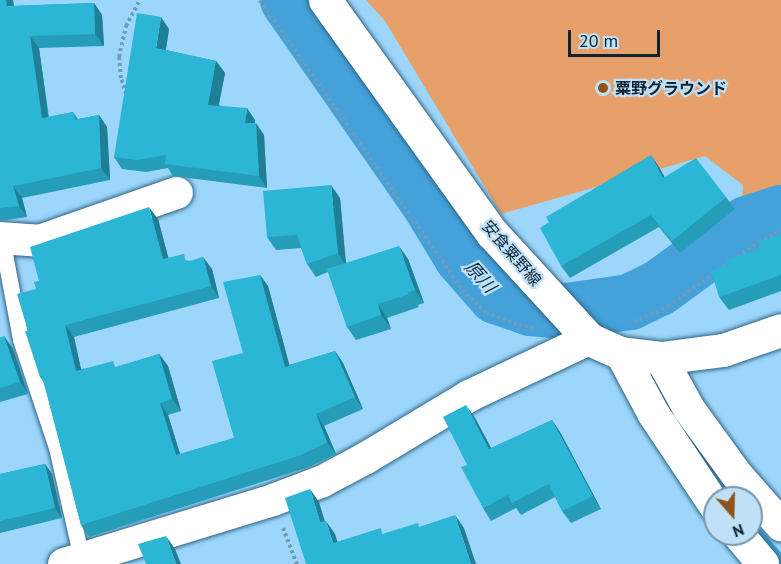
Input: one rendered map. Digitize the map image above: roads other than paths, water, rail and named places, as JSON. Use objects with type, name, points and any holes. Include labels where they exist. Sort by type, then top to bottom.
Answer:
[{"type":"main road","name":"安食粟野線","points":[[325,0],[492,233],[583,332],[621,353],[661,358],[723,350],[781,330]]},
{"type":"street","points":[[1,238],[39,241],[177,193]]},
{"type":"street","points":[[73,561],[273,500],[323,481],[469,396],[549,360],[583,332]]},
{"type":"street","points":[[621,353],[653,413],[703,488]]},
{"type":"street","points":[[661,358],[688,410],[737,475],[781,525]]},
{"type":"street","points":[[748,546],[763,564]]},
{"type":"lane","points":[[1,238],[21,340],[57,448],[73,561]]},
{"type":"waterway","name":"原川","points":[[288,0],[431,206],[462,257],[496,296],[530,308],[567,311],[630,302],[659,288],[747,224],[781,213]]},
{"type":"waterway","points":[[763,539],[781,559]]},
{"type":"place","name":"粟野グラウンド","points":[[603,88]]}]
